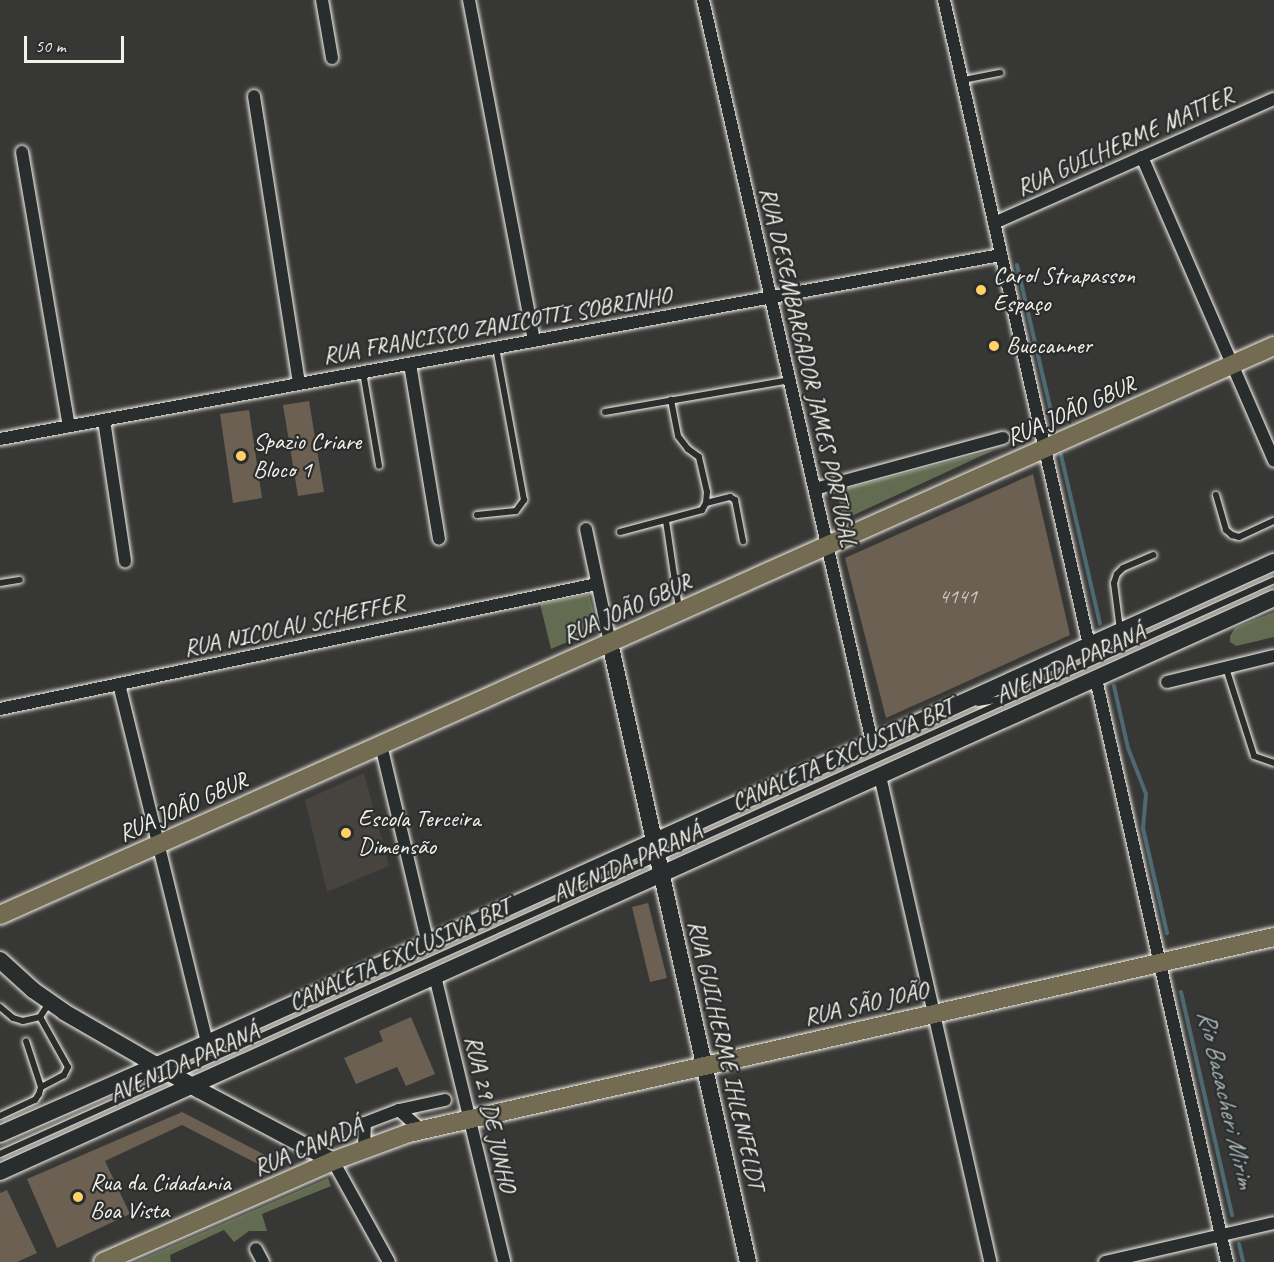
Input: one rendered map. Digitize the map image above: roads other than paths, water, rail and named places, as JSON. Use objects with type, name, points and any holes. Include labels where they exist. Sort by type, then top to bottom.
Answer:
[{"type":"main road","name":"RUA JOÃO GBUR","points":[[0,915],[1274,346]]},
{"type":"main road","name":"RUA SÃO JOÃO","points":[[469,1119],[1274,937]]},
{"type":"main road","name":"RUA CANADÁ","points":[[103,1262],[333,1161],[421,1130],[469,1119]]},
{"type":"street","points":[[321,0],[332,58]]},
{"type":"street","points":[[469,0],[534,341]]},
{"type":"street","name":"RUA DESEMBARGADOR JAMES PORTUGAL","points":[[704,0],[872,742]]},
{"type":"street","points":[[944,0],[1089,645]]},
{"type":"street","points":[[254,96],[299,384]]},
{"type":"street","name":"RUA GUILHERME MATTER","points":[[994,223],[1274,99]]},
{"type":"street","points":[[22,152],[69,426]]},
{"type":"street","points":[[1142,157],[1274,461]]},
{"type":"street","name":"RUA FRANCISCO ZANICOTTI SOBRINHO","points":[[0,439],[1001,255]]},
{"type":"street","points":[[410,364],[439,539]]},
{"type":"street","points":[[104,420],[125,561]]},
{"type":"street","points":[[815,489],[1003,438]]},
{"type":"street","points":[[586,529],[610,643]]},
{"type":"street","name":"AVENIDA PARANÁ","points":[[0,1172],[435,976],[872,742],[1274,562]]},
{"type":"street","name":"RUA NICOLAU SCHEFFER","points":[[0,709],[597,584]]},
{"type":"street","name":"AVENIDA PARANÁ","points":[[0,1134],[428,944],[880,776],[1274,598]]},
{"type":"street","name":"RUA GUILHERME IHLENFELDT","points":[[610,643],[748,1262]]},
{"type":"street","points":[[1167,682],[1274,656]]},
{"type":"street","points":[[1096,679],[1227,1262]]},
{"type":"street","points":[[119,684],[207,1043]]},
{"type":"street","points":[[381,745],[428,944]]},
{"type":"street","points":[[880,776],[990,1262]]},
{"type":"street","points":[[0,960],[49,1002],[192,1086],[333,1161],[389,1262]]},
{"type":"street","name":"RUA 29 DE JUNHO","points":[[435,976],[504,1262]]},
{"type":"street","points":[[364,1149],[365,1123],[399,1110],[445,1100]]},
{"type":"street","points":[[399,1110],[421,1130]]},
{"type":"street","points":[[1104,1262],[1274,1223]]},
{"type":"street","points":[[256,1249],[263,1262]]},
{"type":"lane","points":[[962,81],[1000,73]]},
{"type":"lane","points":[[477,515],[516,511],[524,500],[496,348]]},
{"type":"lane","points":[[363,372],[379,466]]},
{"type":"lane","points":[[605,412],[790,380]]},
{"type":"lane","points":[[620,532],[702,510],[706,503],[707,492],[699,457],[688,449],[678,436],[671,400]]},
{"type":"lane","points":[[1216,495],[1226,530],[1232,535],[1239,537],[1274,521]]},
{"type":"lane","points":[[706,503],[730,497],[735,500],[743,541]]},
{"type":"lane","points":[[666,521],[679,612]]},
{"type":"lane","points":[[1120,630],[1114,583],[1117,574],[1123,568],[1153,555]]},
{"type":"lane","points":[[0,583],[20,580]]},
{"type":"lane","name":"CANALETA EXCLUSIVA BRT","points":[[0,1154],[1274,580]]},
{"type":"lane","points":[[1226,668],[1254,756],[1274,763]]},
{"type":"lane","points":[[948,708],[1016,696]]},
{"type":"lane","points":[[0,1007],[13,1018],[23,1021],[40,1017],[49,1002]]},
{"type":"lane","points":[[0,1116],[35,1100],[41,1087],[64,1075],[68,1067],[40,1017]]},
{"type":"lane","points":[[26,1041],[41,1087]]},
{"type":"waterway","name":"Rio Bacacheri Mirim","points":[[1017,265],[1052,416]]},
{"type":"waterway","name":"Rio Bacacheri Mirim","points":[[1061,455],[1100,624]]},
{"type":"waterway","name":"Rio Bacacheri Mirim","points":[[1114,686],[1128,748],[1146,794],[1143,828],[1167,933]]},
{"type":"waterway","name":"Rio Bacacheri Mirim","points":[[1181,992],[1232,1215]]},
{"type":"waterway","name":"Rio Bacacheri Mirim","points":[[1239,1244],[1243,1262]]},
{"type":"place","name":"Carol Strapasson Espaço","points":[[981,290]]},
{"type":"place","name":"Buccanner","points":[[994,346]]},
{"type":"place","name":"Spazio Criare Bloco 1","points":[[241,456]]},
{"type":"place","name":"Escola Terceira Dimensão","points":[[346,833]]},
{"type":"place","name":"Rua da Cidadania Boa Vista","points":[[78,1197]]}]
